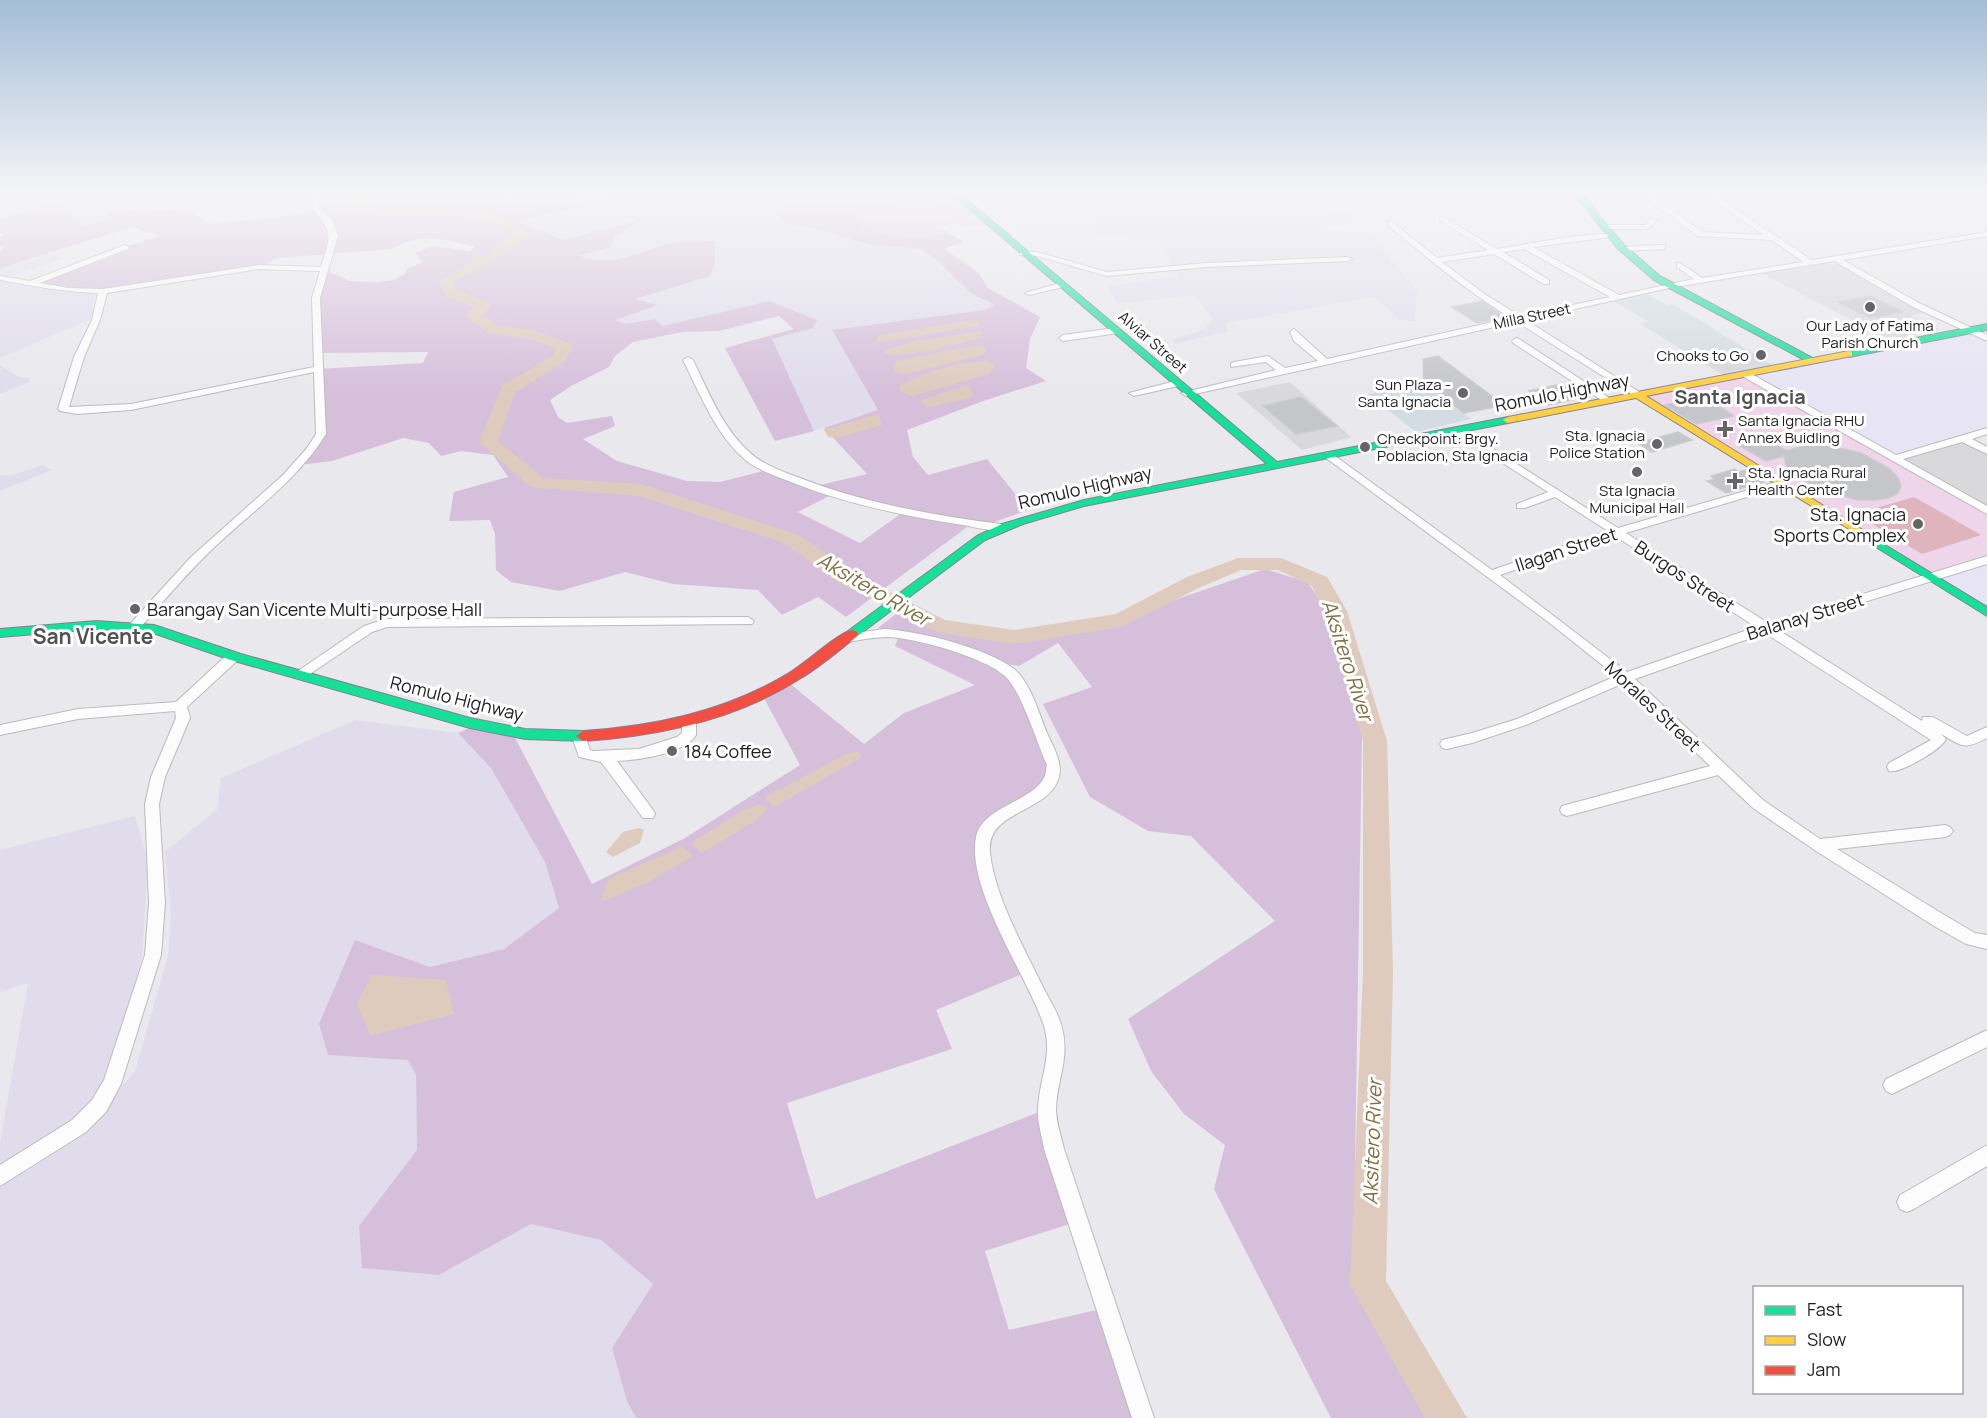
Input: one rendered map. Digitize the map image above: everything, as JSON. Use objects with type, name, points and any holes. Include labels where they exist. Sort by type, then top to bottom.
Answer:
[{"type":"main road","name":"Alviar Street","points":[[1031,260],[1275,466]]},
{"type":"main road","points":[[1636,260],[1669,286],[1813,361]]},
{"type":"main road","name":"Romulo Highway","points":[[0,633],[90,626],[134,627],[164,632],[234,656],[485,727],[541,735],[579,736],[647,730],[689,720],[767,692],[796,675],[964,549],[1001,527],[1055,509],[1987,327]]},
{"type":"main road","points":[[1638,395],[1987,612]]},
{"type":"street","points":[[29,284],[91,260]]},
{"type":"street","points":[[134,627],[200,554],[288,477],[310,453],[321,434],[316,298],[323,269],[328,260]]},
{"type":"street","points":[[1059,260],[1107,274],[1198,266],[1323,260]]},
{"type":"street","points":[[1435,261],[1440,260]]},
{"type":"street","points":[[1507,260],[1546,282]]},
{"type":"street","points":[[1551,260],[1617,297]]},
{"type":"street","name":"Milla Street","points":[[1134,393],[1180,388],[1283,370],[1669,286],[1825,260]]},
{"type":"street","points":[[1838,260],[1897,295],[1987,338]]},
{"type":"street","points":[[1435,261],[1519,320],[1638,395]]},
{"type":"street","points":[[1680,265],[1701,281]]},
{"type":"street","points":[[0,279],[75,291],[103,291],[259,267],[323,269]]},
{"type":"street","points":[[1029,293],[1060,285]]},
{"type":"street","points":[[103,291],[96,320],[64,401],[63,409],[67,411],[131,407],[317,369]]},
{"type":"street","points":[[1063,338],[1115,331]]},
{"type":"street","points":[[1294,332],[1297,339],[1324,361]]},
{"type":"street","points":[[1516,341],[1609,401]]},
{"type":"street","points":[[1234,365],[1268,359],[1283,370]]},
{"type":"street","points":[[688,360],[712,409],[742,451],[755,462],[854,500],[926,517],[1001,527]]},
{"type":"street","points":[[1745,374],[1987,510]]},
{"type":"street","name":"Burgos Street","points":[[1460,431],[1912,719]]},
{"type":"street","points":[[1894,459],[1987,431]]},
{"type":"street","points":[[1963,438],[1987,451]]},
{"type":"street","name":"Morales Street","points":[[1327,455],[1491,574],[1625,677],[1758,804],[1818,845],[1979,941],[1987,955]]},
{"type":"street","name":"Ilagan Street","points":[[1491,574],[1616,532],[1780,484]]},
{"type":"street","points":[[1521,506],[1556,493]]},
{"type":"street","name":"Balanay Street","points":[[1447,744],[1491,733],[1625,677],[1766,628],[1987,560]]},
{"type":"street","points":[[299,675],[368,629],[386,623],[748,621]]},
{"type":"street","points":[[848,636],[900,634],[973,653],[1010,673],[1022,690],[1054,765],[1051,780],[1039,793],[997,819],[984,834],[982,851],[988,882],[1012,941],[1052,1024],[1057,1056],[1047,1109],[1054,1149],[1143,1418]]},
{"type":"street","points":[[0,730],[78,714],[180,706],[234,656]]},
{"type":"street","points":[[0,1176],[79,1126],[99,1106],[112,1084],[153,955],[157,903],[152,804],[158,777],[183,718],[180,706]]},
{"type":"street","points":[[1912,719],[1924,718],[1967,742],[1986,732]]},
{"type":"street","points":[[1894,767],[1937,743],[1939,739],[1912,719]]},
{"type":"street","points":[[579,736],[584,753],[590,757],[607,759],[679,744],[689,735],[689,720]]},
{"type":"street","points":[[607,759],[648,814]]},
{"type":"street","points":[[1567,810],[1720,769]]},
{"type":"street","points":[[1818,845],[1945,831]]},
{"type":"street","points":[[1892,1085],[1987,1038]]},
{"type":"street","points":[[1907,1202],[1987,1155]]},
{"type":"shaded area","points":[[0,260],[25,260],[0,268]]},
{"type":"shaded area","points":[[29,260],[59,260],[11,277],[0,276],[0,268]]},
{"type":"shaded area","points":[[91,260],[273,260],[259,267],[98,290],[69,290],[29,284]]},
{"type":"shaded area","points":[[421,260],[715,260],[710,276],[635,299],[657,305],[616,320],[625,324],[655,319],[663,326],[769,301],[817,320],[813,328],[772,339],[814,431],[775,441],[725,348],[794,329],[779,316],[719,331],[682,332],[633,342],[615,356],[609,367],[571,386],[550,400],[558,417],[567,423],[612,416],[615,426],[583,439],[617,461],[687,481],[720,482],[771,469],[816,486],[867,474],[824,428],[878,410],[832,330],[985,310],[995,305],[972,294],[936,260],[960,260],[979,273],[988,288],[1040,317],[1030,339],[1026,368],[1046,381],[986,400],[907,430],[913,457],[928,475],[987,459],[1028,510],[986,525],[946,521],[967,527],[846,617],[818,597],[782,615],[758,590],[673,584],[625,572],[560,591],[511,582],[496,570],[495,534],[490,520],[449,521],[454,492],[508,477],[493,455],[461,451],[441,456],[429,443],[403,438],[332,461],[299,465],[321,434],[317,369],[423,363],[428,352],[316,353],[316,298],[323,269],[349,281],[378,282],[394,280],[406,273],[406,269],[422,262]],"holes":[[[835,493],[903,512],[860,543],[798,512]]]},
{"type":"shaded area","points":[[670,260],[936,260],[972,294],[996,305],[985,310],[832,331],[878,410],[814,431],[771,338],[813,328],[769,301],[663,326],[655,319],[625,324],[616,320],[656,305],[633,300],[655,293]]},
{"type":"shaded area","points":[[1170,260],[1392,260],[1417,291],[1415,321],[1400,320],[1374,297],[1226,323],[1228,331],[1175,344],[1173,339],[1204,330],[1213,319],[1194,295],[1117,304],[1109,286],[1179,276]]},
{"type":"shaded area","points":[[1833,261],[1883,291],[1925,312],[1911,316],[1940,329],[1890,340],[1759,272]]},
{"type":"shaded area","points":[[0,281],[70,292],[95,292],[91,319],[0,358]]},
{"type":"shaded area","points":[[1646,294],[1667,305],[1673,304],[1774,366],[1723,375],[1640,324],[1648,321],[1612,301]]},
{"type":"shaded area","points":[[978,320],[979,326],[882,342],[877,340],[879,335]]},
{"type":"shaded area","points":[[982,331],[979,338],[944,347],[908,354],[884,354],[886,350],[910,342]]},
{"type":"shaded area","points":[[1972,333],[1987,340],[1987,427],[1894,454],[1755,377]]},
{"type":"shaded area","points":[[978,345],[986,348],[985,354],[903,375],[894,371],[896,361]]},
{"type":"shaded area","points":[[1741,350],[1764,364],[1722,372],[1701,359]]},
{"type":"shaded area","points":[[988,361],[995,366],[989,374],[913,396],[901,392],[899,387],[919,376],[942,368]]},
{"type":"shaded area","points":[[0,365],[18,377],[29,378],[29,382],[0,394]]},
{"type":"shaded area","points":[[1744,375],[1987,511],[1987,558],[1929,576],[1640,396]]},
{"type":"shaded area","points":[[1290,382],[1351,437],[1302,450],[1236,393]]},
{"type":"shaded area","points":[[1422,383],[1471,419],[1416,432],[1368,394]]},
{"type":"shaded area","points":[[966,385],[973,393],[971,398],[929,407],[919,401]]},
{"type":"shaded area","points":[[878,414],[882,425],[838,438],[828,437],[824,430]]},
{"type":"shaded area","points":[[1963,438],[1987,451],[1987,511],[1894,459]]},
{"type":"shaded area","points":[[42,465],[52,470],[0,491],[0,475],[13,475]]},
{"type":"shaded area","name":"Sta. Ignacia Sports Complex","points":[[1914,497],[1981,535],[1922,554],[1856,514]]},
{"type":"shaded area","points":[[1987,560],[1987,612],[1929,577]]},
{"type":"shaded area","points":[[1265,569],[1307,582],[1327,609],[1362,736],[1353,1279],[1428,1418],[1331,1418],[1214,1189],[1225,1145],[1184,1114],[1151,1071],[1128,1019],[1275,921],[1191,836],[1148,831],[1090,797],[1043,704],[1092,687],[1058,643],[1019,666],[993,662],[1022,690],[1052,777],[997,819],[982,851],[1027,972],[936,1010],[952,1049],[787,1103],[816,1199],[1047,1109],[1076,1222],[985,1251],[1009,1330],[1105,1308],[1145,1418],[636,1418],[627,1401],[612,1348],[653,1284],[601,1240],[531,1224],[439,1275],[362,1268],[359,1226],[417,1150],[416,1074],[408,1060],[328,1055],[319,1024],[355,940],[430,967],[504,949],[559,908],[545,862],[491,768],[458,733],[476,725],[515,738],[592,884],[685,838],[800,765],[764,698],[789,683],[864,744],[904,713],[975,685],[895,646],[900,634],[878,628],[901,610],[940,626],[1014,637],[1113,621]]},
{"type":"shaded area","points":[[355,720],[458,733],[491,767],[545,862],[559,908],[504,949],[430,967],[355,940],[416,1074],[417,1151],[359,1226],[439,1275],[531,1224],[601,1240],[653,1284],[612,1348],[627,1401],[636,1418],[0,1418],[0,1187],[76,1140],[135,1071],[168,956],[171,914],[165,852],[217,809],[221,778]]},
{"type":"shaded area","points":[[857,751],[862,757],[774,807],[764,798],[844,755]]},
{"type":"shaded area","points":[[761,804],[768,809],[756,820],[702,853],[691,843],[742,811]]},
{"type":"shaded area","points":[[135,816],[148,863],[142,957],[102,1101],[37,1147],[0,1166],[0,1144],[28,983],[0,992],[0,850]]},
{"type":"shaded area","points":[[639,828],[644,830],[640,843],[613,857],[606,852],[623,832]]},
{"type":"shaded area","points":[[682,847],[693,856],[647,883],[601,902],[608,879]]},
{"type":"shaded area","points":[[372,975],[446,980],[454,1014],[370,1036],[357,1003]]},
{"type":"building","name":"Our Lady of Fatima Parish Church","points":[[1870,296],[1903,312],[1871,318],[1838,302]]},
{"type":"building","points":[[1482,301],[1505,317],[1477,323],[1452,307]]},
{"type":"building","name":"Sun Plaza - Santa Ignacia","points":[[1438,356],[1504,405],[1464,413],[1424,382],[1423,359]]},
{"type":"building","points":[[1561,384],[1581,398],[1548,405],[1529,391]]},
{"type":"building","points":[[1301,397],[1337,426],[1296,434],[1263,406]]},
{"type":"building","points":[[1704,397],[1734,416],[1696,424],[1665,405]]},
{"type":"building","name":"Sta. Ignacia Police Station","points":[[1678,432],[1692,440],[1652,452],[1638,443]]},
{"type":"building","points":[[1763,437],[1787,451],[1810,444],[1861,453],[1890,469],[1898,478],[1901,486],[1898,493],[1889,498],[1875,500],[1858,500],[1821,490],[1793,474],[1786,465],[1784,456],[1766,461],[1738,445]]},
{"type":"building","name":"Sta. Ignacia Rural Health Center","points":[[1735,469],[1739,472],[1745,470],[1764,482],[1726,493],[1707,481],[1715,479],[1711,476]]},
{"type":"waterway","name":"Aksitero River","points":[[483,260],[445,281],[453,294],[483,305],[474,316],[494,330],[533,335],[565,347],[558,359],[508,390],[488,442],[538,483],[641,490],[792,539],[842,576],[940,626],[1014,637],[1121,620],[1194,582],[1238,564],[1281,564],[1320,582],[1336,611],[1375,741],[1378,973],[1368,1285],[1447,1418]]},
{"type":"traffic: fast","points":[[1033,260],[1275,466]]},
{"type":"traffic: fast","points":[[1636,260],[1657,278],[1813,361]]},
{"type":"traffic: fast","points":[[1849,354],[1987,327]]},
{"type":"traffic: fast","points":[[852,634],[981,538],[1031,517],[1084,503],[1508,420]]},
{"type":"traffic: fast","points":[[1862,534],[1987,612]]},
{"type":"traffic: fast","points":[[0,633],[96,625],[154,629],[236,657],[470,723],[525,734],[583,736]]},
{"type":"traffic: slow","points":[[1508,420],[1849,354]]},
{"type":"traffic: slow","points":[[1638,395],[1862,534]]},
{"type":"traffic: jam","points":[[583,736],[666,726],[748,701],[797,675],[852,634]]},
{"type":"place","name":"Our Lady of Fatima Parish Church","points":[[1870,307]]},
{"type":"place","name":"Chooks to Go","points":[[1761,355]]},
{"type":"place","name":"Sun Plaza - Santa Ignacia","points":[[1463,393]]},
{"type":"place","name":"Santa Ignacia RHU Annex Buidling","points":[[1725,429]]},
{"type":"place","name":"Sta. Ignacia Police Station","points":[[1657,444]]},
{"type":"place","name":"Checkpoint: Brgy. Poblacion, Sta Ignacia","points":[[1365,447]]},
{"type":"place","name":"Sta Ignacia Municipal Hall","points":[[1637,472]]},
{"type":"place","name":"Sta. Ignacia Rural Health Center","points":[[1735,481]]},
{"type":"place","name":"Sta. Ignacia Sports Complex","points":[[1918,524]]},
{"type":"place","name":"Barangay San Vicente Multi-purpose Hall","points":[[135,609]]},
{"type":"place","name":"184 Coffee","points":[[672,751]]},
{"type":"district","name":"Santa Ignacia","points":[[1740,396]]},
{"type":"district","name":"San Vicente","points":[[93,636]]}]
